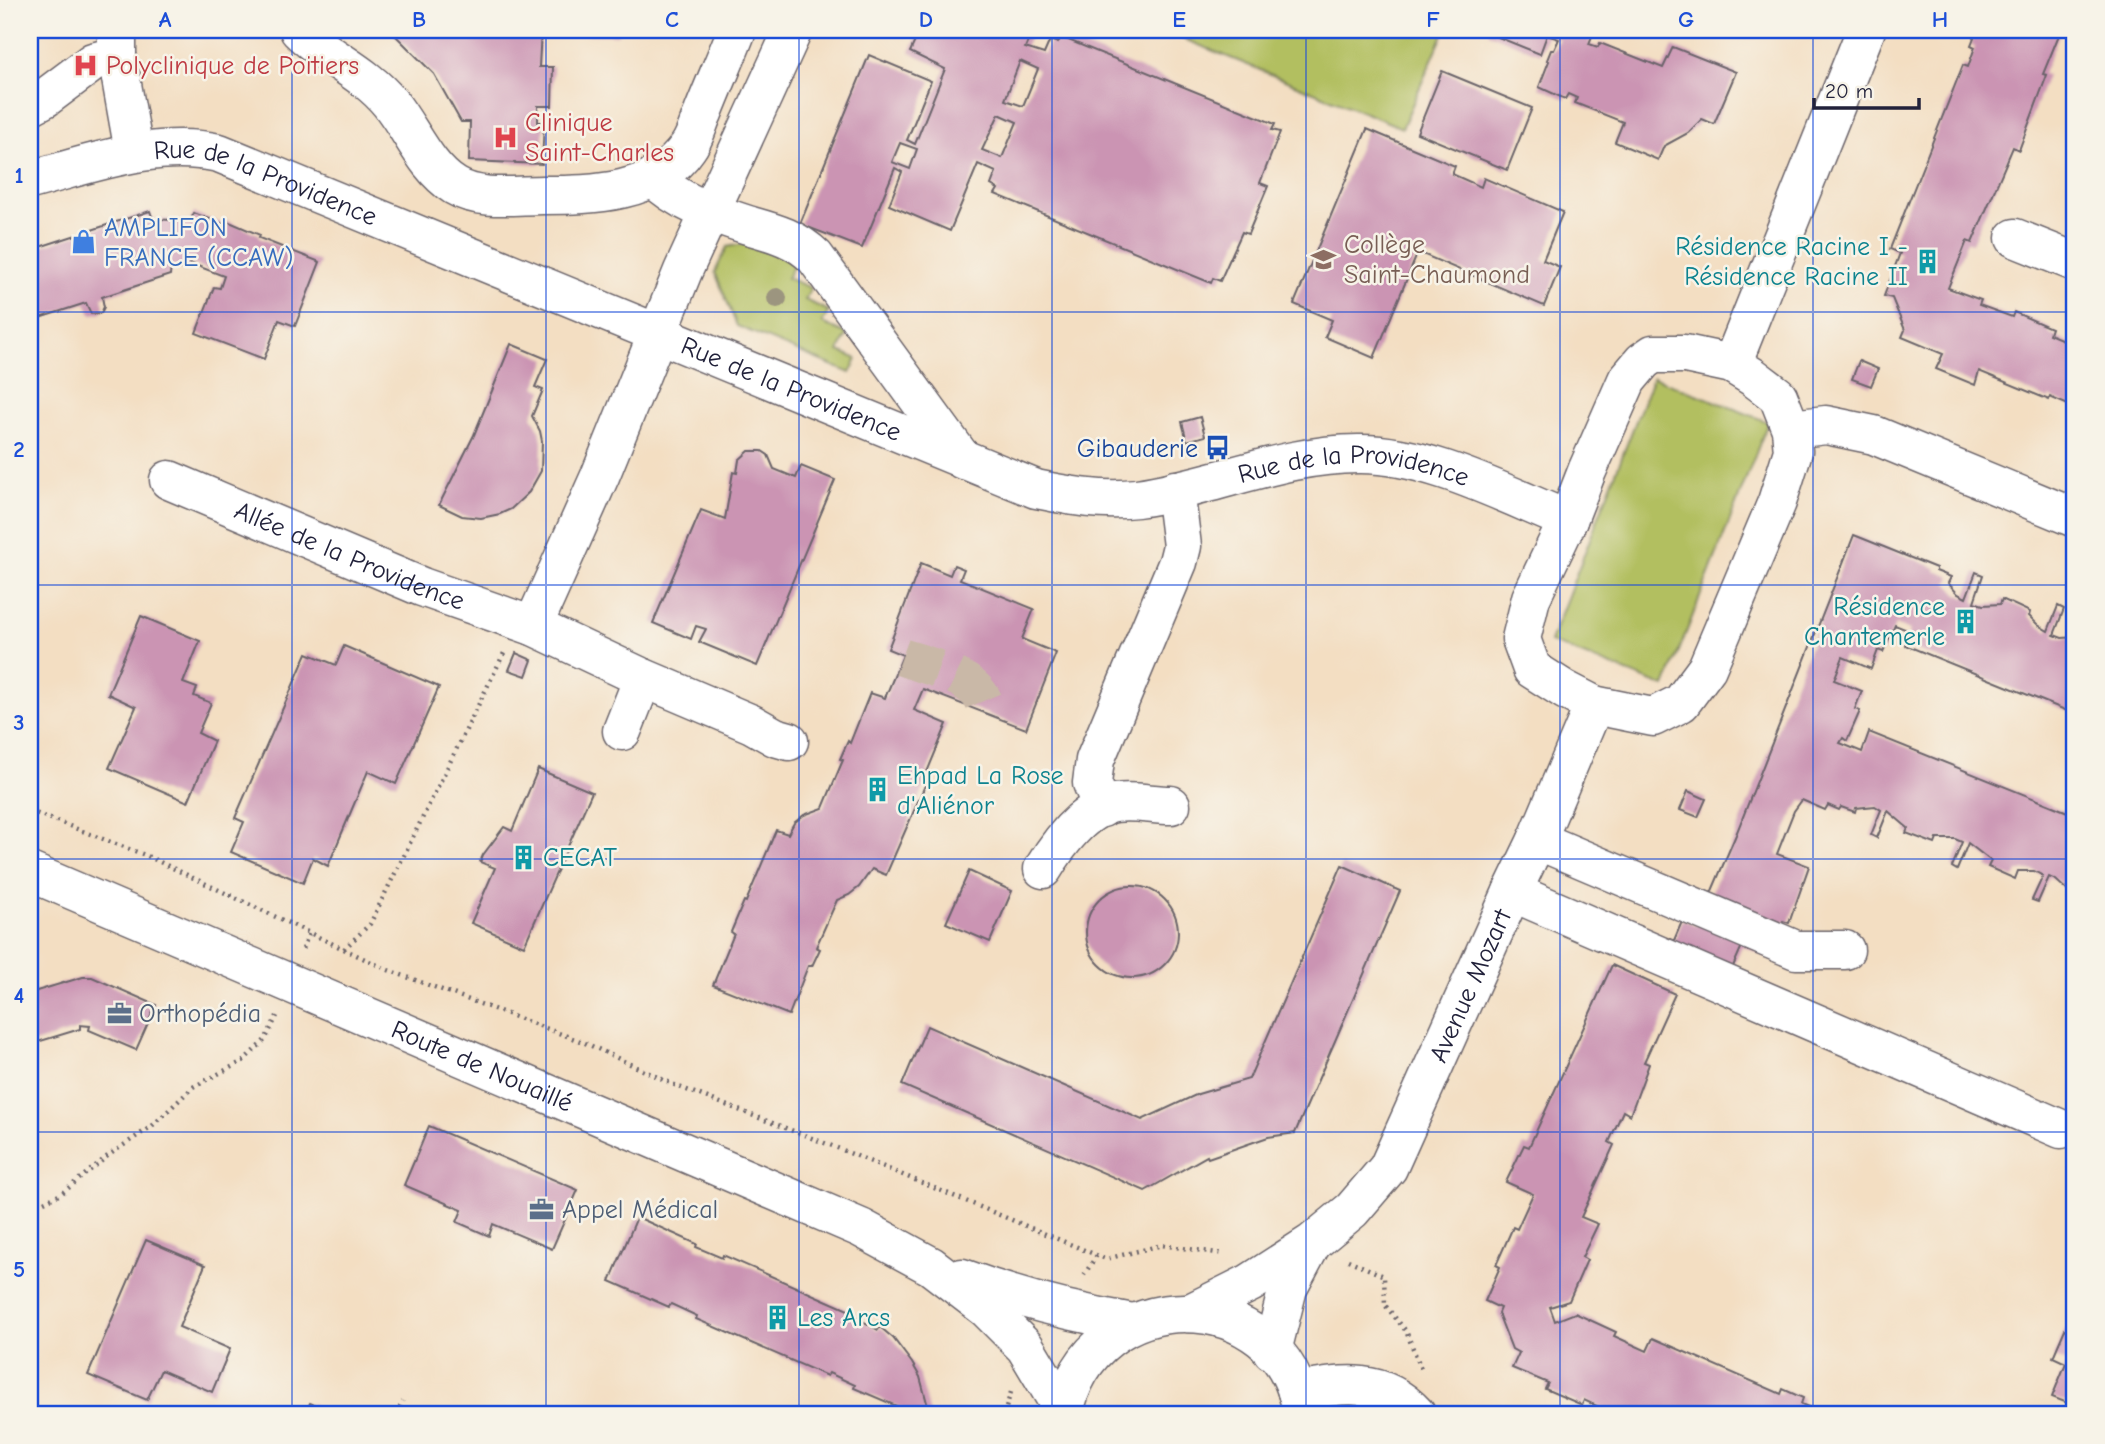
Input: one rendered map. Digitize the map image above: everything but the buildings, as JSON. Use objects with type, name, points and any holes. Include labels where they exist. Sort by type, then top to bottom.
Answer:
[{"type":"street","points":[[299,30],[376,88],[439,172],[464,191],[476,195],[593,195],[618,191],[671,167],[689,146],[737,30]]},
{"type":"street","points":[[527,623],[600,477],[710,210],[793,30]]},
{"type":"street","points":[[1732,364],[1866,30]]},
{"type":"street","points":[[30,106],[45,98],[117,43],[134,152]]},
{"type":"street","name":"Rue de la Providence","points":[[30,180],[134,152],[186,148],[219,153],[659,332],[963,460],[1036,489],[1067,496],[1097,500],[1123,499],[1175,490],[1323,456],[1385,455],[1452,473],[1568,520]]},
{"type":"street","points":[[653,177],[667,192],[792,239],[815,257],[963,460]]},
{"type":"street","points":[[2015,238],[2075,262]]},
{"type":"street","points":[[1685,354],[1732,364],[1778,396],[1791,429],[1793,451],[1777,502],[1707,668],[1681,703],[1653,717],[1594,705],[1532,669],[1521,639],[1531,598],[1568,520],[1627,380],[1643,361],[1653,355],[1685,354]]},
{"type":"street","points":[[1791,429],[1826,425],[1874,435],[2075,518]]},
{"type":"street","name":"Allée de la Providence","points":[[169,480],[422,587],[527,623],[643,678],[789,741]]},
{"type":"street","points":[[1102,808],[1092,783],[1095,760],[1182,546],[1175,490]]},
{"type":"street","points":[[622,731],[643,678]]},
{"type":"street","name":"Avenue Mozart","points":[[1190,1312],[1250,1283],[1312,1243],[1352,1210],[1388,1168],[1511,892],[1537,840],[1594,705]]},
{"type":"street","points":[[1043,869],[1068,834],[1080,822],[1102,808],[1118,802],[1171,806]]},
{"type":"street","points":[[1537,840],[1796,950],[1845,950]]},
{"type":"street","name":"Route de Nouaillé","points":[[30,872],[861,1228],[931,1266],[1004,1294],[1077,1314],[1133,1323]]},
{"type":"street","points":[[1511,892],[2062,1129]]},
{"type":"street","name":"Avenue Mozart","points":[[1272,1351],[1288,1288],[1312,1243]]},
{"type":"street","name":"Route de Nouaillé","points":[[931,1266],[987,1309],[1025,1347],[1064,1413]]},
{"type":"street","points":[[1064,1413],[1072,1388],[1086,1362],[1113,1335],[1133,1323],[1158,1315],[1190,1312],[1228,1321],[1253,1334],[1272,1351],[1286,1369],[1300,1403],[1346,1384],[1381,1390],[1400,1400],[1420,1398]]},
{"type":"path","points":[[344,949],[370,923],[527,623]]},
{"type":"path","points":[[30,811],[145,855],[388,970],[583,1042],[679,1087],[840,1149],[1106,1259],[1162,1245],[1229,1255]]},
{"type":"path","points":[[30,1202],[44,1202],[61,1194],[109,1155],[152,1126],[192,1087],[243,1061],[256,1050],[273,1027],[289,983]]},
{"type":"path","points":[[1312,1243],[1384,1276],[1385,1305],[1406,1331],[1420,1398]]},
{"type":"path","points":[[397,1414],[403,1401]]},
{"type":"green space","points":[[1162,30],[1445,30],[1402,128]]},
{"type":"green space","points":[[762,240],[817,277],[794,265],[787,278],[811,288],[805,300],[829,311],[822,323],[847,334],[839,351],[857,359],[850,373],[737,326],[715,272],[727,247]]},
{"type":"green space","points":[[1653,377],[1768,422],[1665,687],[1550,642]]},
{"type":"tunnel","points":[[902,657],[941,670],[967,683],[977,691],[984,702],[986,714]]},
{"type":"place","name":"Polyclinique de Poitiers","points":[[86,65]]},
{"type":"place","name":"Clinique Saint-Charles","points":[[505,137]]},
{"type":"place","name":"AMPLIFON FRANCE (CCAW)","points":[[84,242]]},
{"type":"place","name":"Collège Saint-Chaumond","points":[[1324,259]]},
{"type":"place","name":"Résidence Racine I - Résidence Racine II","points":[[1928,261]]},
{"type":"place","name":"Gibauderie","points":[[1218,448]]},
{"type":"place","name":"Résidence Chantemerle","points":[[1965,621]]},
{"type":"place","name":"Ehpad La Rose d'Aliénor","points":[[877,790]]},
{"type":"place","name":"CECAT","points":[[523,857]]},
{"type":"place","name":"Orthopédia","points":[[119,1013]]},
{"type":"place","name":"Appel Médical","points":[[542,1209]]},
{"type":"place","name":"Les Arcs","points":[[777,1317]]}]
